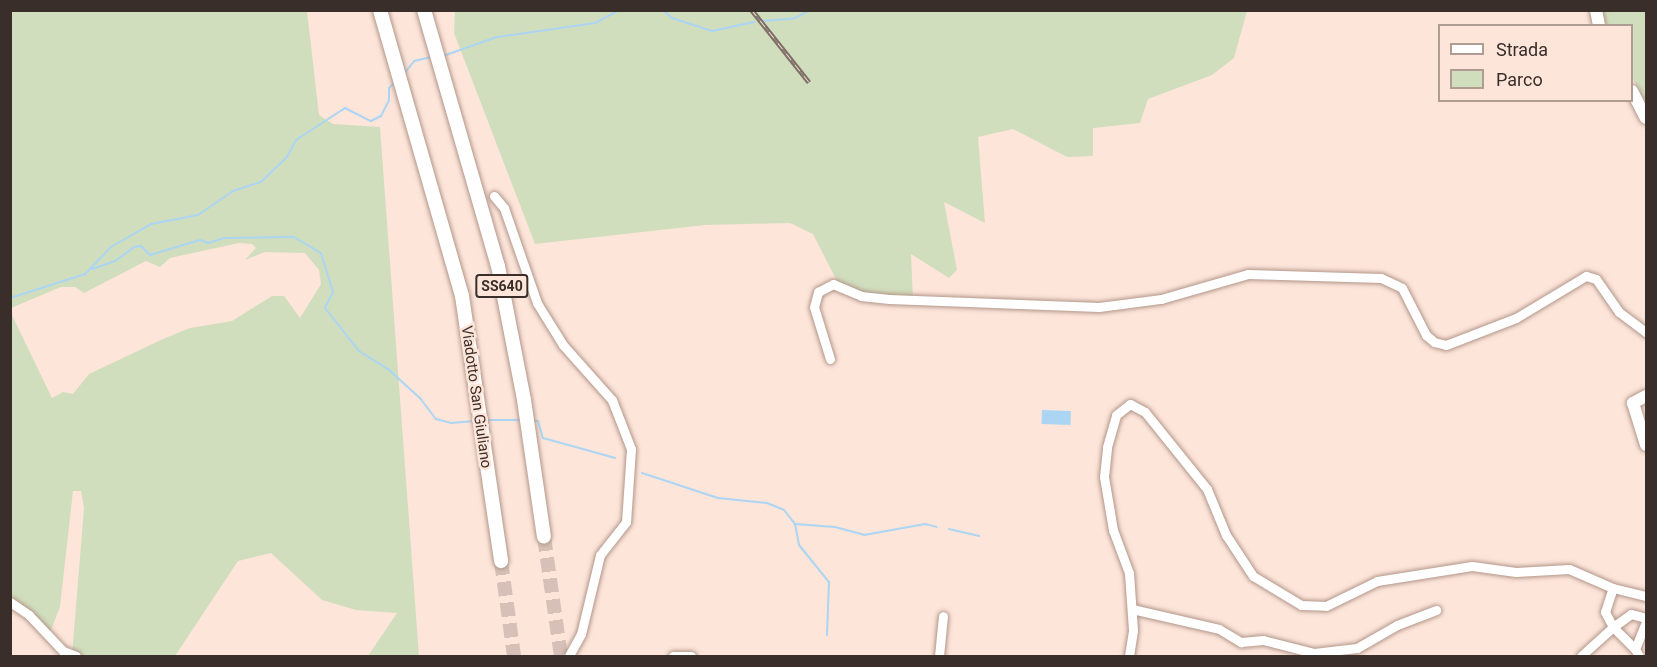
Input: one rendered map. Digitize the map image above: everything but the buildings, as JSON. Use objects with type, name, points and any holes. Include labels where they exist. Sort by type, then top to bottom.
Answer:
[{"type":"highway","name":"Viadotto San Giuliano","points":[[380,10],[462,296],[501,561]]},
{"type":"highway","name":"SS640","points":[[424,10],[498,266],[524,400],[544,537]]},
{"type":"main road","points":[[1633,93],[1647,118]]},
{"type":"main road","points":[[1647,396],[1633,403],[1647,446]]},
{"type":"street","points":[[494,196],[504,208],[537,303],[563,345],[612,400],[631,449],[626,522],[600,555],[583,628],[569,657]]},
{"type":"street","points":[[830,359],[814,307],[818,292],[833,284],[861,296],[889,299],[1098,307],[1172,297],[1248,274],[1382,278],[1402,288],[1426,335],[1434,342],[1446,345],[1516,318],[1587,276],[1599,282],[1615,308],[1647,332]]},
{"type":"street","points":[[1129,657],[1132,609],[1129,573],[1113,530],[1104,477],[1116,415],[1126,404],[1142,409],[1207,489],[1231,543],[1253,576],[1300,605],[1326,606],[1377,581],[1457,567],[1516,572],[1569,569],[1613,588],[1647,596]]},
{"type":"street","points":[[1613,588],[1605,612],[1613,627],[1637,653]]},
{"type":"street","points":[[10,602],[29,615],[63,651],[76,657]]},
{"type":"street","points":[[1132,609],[1219,629],[1241,642],[1263,640],[1314,653],[1357,648],[1397,625],[1436,610]]},
{"type":"street","points":[[1581,657],[1613,627],[1631,614],[1647,620],[1637,653]]},
{"type":"street","points":[[939,657],[943,616]]},
{"type":"street","points":[[673,657],[691,657]]},
{"type":"green space","points":[[455,10],[1247,11],[1234,58],[1212,75],[1148,99],[1140,123],[1093,128],[1093,156],[1067,157],[1013,129],[978,137],[985,223],[944,202],[957,270],[949,278],[911,254],[913,300],[889,299],[840,287],[813,234],[790,223],[705,225],[535,244],[454,33]]},
{"type":"green space","points":[[11,11],[307,11],[319,115],[333,124],[380,127],[419,656],[368,656],[397,613],[356,610],[322,600],[271,553],[238,561],[175,656],[72,655],[84,508],[81,491],[73,491],[60,607],[49,635],[11,602],[10,311],[52,398],[63,392],[73,394],[89,374],[163,339],[190,328],[232,321],[272,296],[284,296],[300,318],[321,284],[319,270],[305,253],[265,252],[245,260],[256,248],[252,244],[239,243],[170,258],[160,267],[146,261],[84,293],[75,287],[61,287],[11,308]]},
{"type":"green space","points":[[1602,11],[1646,11],[1646,103],[1633,79],[1633,24],[1606,24]]},
{"type":"water","points":[[1042,410],[1071,411],[1070,425],[1042,424]]},
{"type":"waterway","points":[[443,56],[497,37],[595,23],[619,10]]},
{"type":"waterway","points":[[663,10],[672,18],[712,31],[754,22]]},
{"type":"waterway","points":[[763,21],[795,18],[811,10]]},
{"type":"waterway","points":[[1044,10],[1056,10]]},
{"type":"waterway","points":[[1064,10],[1087,10]]},
{"type":"waterway","points":[[404,74],[414,61],[432,57]]},
{"type":"waterway","points":[[10,298],[85,274],[111,247],[151,224],[198,215],[233,191],[261,182],[287,157],[296,140],[345,108],[371,121],[381,116],[389,100],[389,88],[395,82]]},
{"type":"waterway","points":[[92,269],[115,261],[134,247],[141,246],[150,255],[200,240],[208,243],[224,238],[294,237],[321,253],[333,292],[325,308],[359,351],[389,370],[420,398],[436,419],[451,423],[475,421]]},
{"type":"waterway","points":[[487,420],[523,420]]},
{"type":"waterway","points":[[532,421],[538,421],[543,438],[615,458]]},
{"type":"waterway","points":[[642,473],[718,498],[767,503],[784,510],[795,524],[835,527],[864,535],[925,524],[937,527]]},
{"type":"waterway","points":[[795,524],[799,545],[829,582],[827,635]]},
{"type":"waterway","points":[[949,529],[979,536]]},
{"type":"tunnel","points":[[544,537],[561,656]]},
{"type":"tunnel","points":[[501,561],[514,656]]},
{"type":"railway","points":[[752,10],[809,82]]}]
